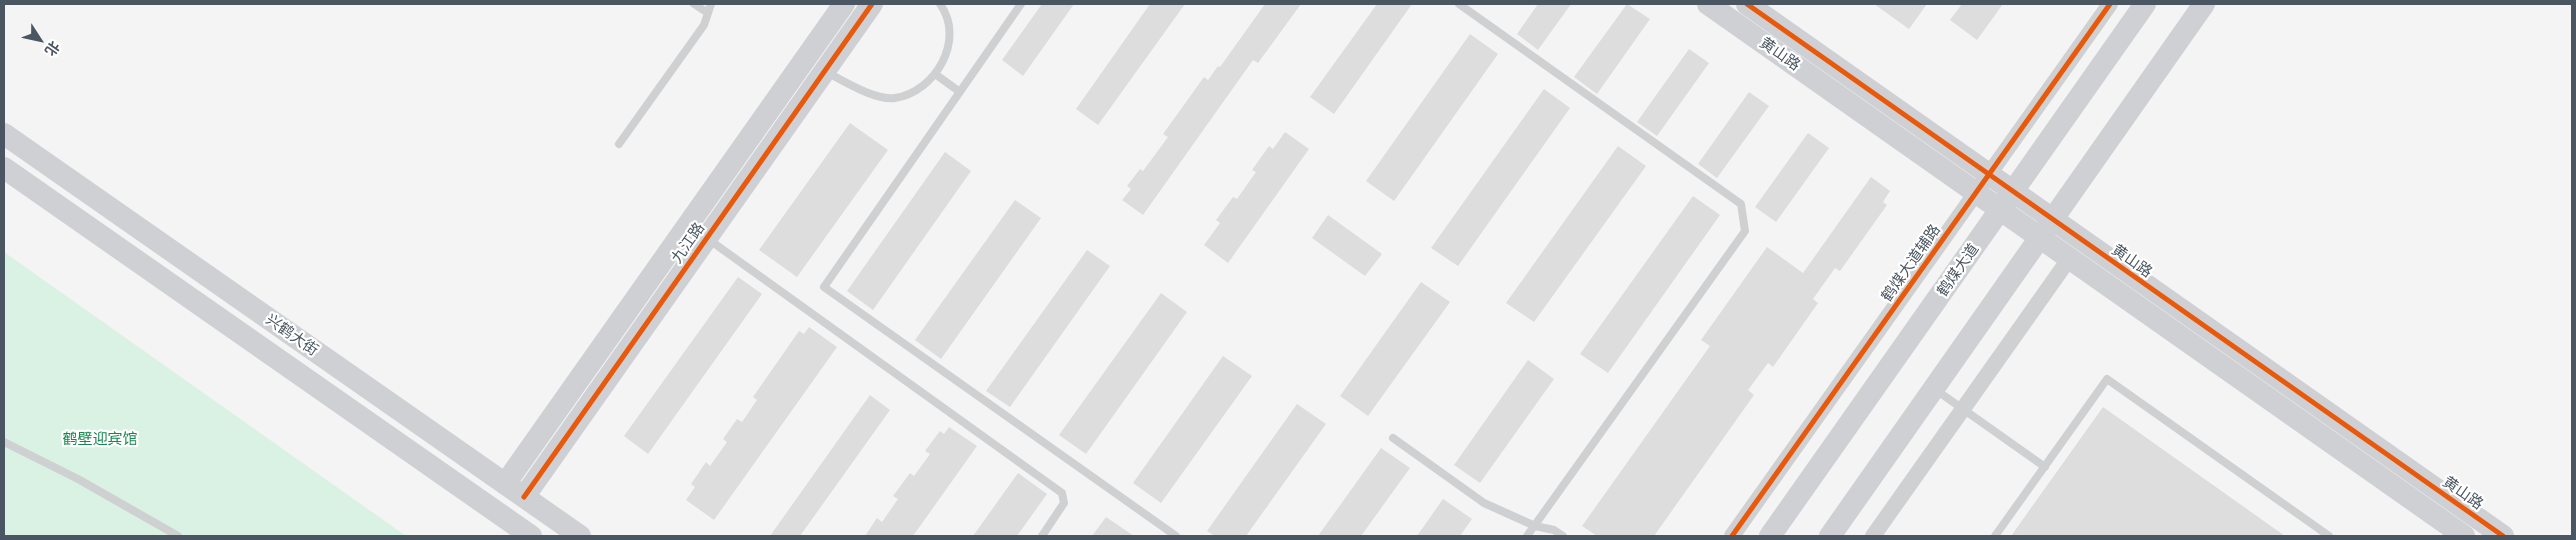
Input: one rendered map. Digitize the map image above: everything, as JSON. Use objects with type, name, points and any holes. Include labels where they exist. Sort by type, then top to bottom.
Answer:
[{"type":"street","name":"九江路","points":[[505,484],[844,4]]},
{"type":"street","name":"九江路","points":[[524,497],[872,4]]},
{"type":"street","name":"黄山路","points":[[1708,4],[1983,184],[2013,192],[2503,536]]},
{"type":"street","name":"黄山路","points":[[1746,4],[1983,184],[2000,210],[2464,536]]},
{"type":"street","name":"鹤煤大道辅路","points":[[1732,536],[2110,4]]},
{"type":"street","name":"鹤煤大道","points":[[1770,536],[2146,4]]},
{"type":"street","points":[[1830,536],[2204,4]]},
{"type":"street","name":"兴鹤大街","points":[[4,134],[580,536]]},
{"type":"street","name":"兴鹤大街","points":[[4,168],[531,536]]},
{"type":"street","points":[[1873,536],[2069,259]]},
{"type":"lane","points":[[694,4],[708,13]]},
{"type":"lane","points":[[619,144],[704,25],[711,4]]},
{"type":"lane","points":[[824,71],[866,92],[893,98],[919,90],[935,74],[946,54],[951,31],[940,4]]},
{"type":"lane","points":[[1021,4],[824,287],[1176,536]]},
{"type":"lane","points":[[1459,4],[1741,204],[1745,231],[1528,536]]},
{"type":"lane","points":[[935,74],[960,92]]},
{"type":"lane","points":[[707,238],[1062,493],[1064,503],[1042,536]]},
{"type":"lane","points":[[1995,536],[2107,379],[2329,536]]},
{"type":"lane","points":[[1934,388],[2045,467]]},
{"type":"lane","points":[[1393,438],[1484,503],[1535,526],[1554,530],[1562,536]]},
{"type":"lane","points":[[4,442],[78,479],[178,536]]},
{"type":"green space","name":"鹤壁迎宾馆","points":[[4,252],[406,536],[4,536]]},
{"type":"building","points":[[1042,4],[1074,4],[1023,76],[1002,60]]},
{"type":"building","points":[[1150,4],[1185,4],[1098,125],[1076,109]]},
{"type":"building","points":[[1265,4],[1301,4],[1258,63],[1253,60],[1143,215],[1122,200],[1131,189],[1127,186],[1140,169],[1143,171],[1168,137],[1163,134],[1204,77],[1208,80],[1218,66],[1220,67]]},
{"type":"building","points":[[1377,4],[1412,4],[1334,114],[1310,97]]},
{"type":"building","points":[[1538,4],[1571,4],[1538,50],[1517,34]]},
{"type":"building","points":[[1627,4],[1650,19],[1597,94],[1574,77]]},
{"type":"building","points":[[1874,4],[1927,4],[1909,29]]},
{"type":"building","points":[[1962,4],[2003,4],[1977,40],[1950,20]]},
{"type":"building","points":[[1470,34],[1498,54],[1394,201],[1366,181]]},
{"type":"building","points":[[1689,49],[1709,63],[1657,136],[1637,122]]},
{"type":"building","points":[[1544,89],[1570,108],[1458,266],[1431,248]]},
{"type":"building","points":[[1749,92],[1769,106],[1717,178],[1698,164]]},
{"type":"building","points":[[850,123],[888,150],[797,277],[759,250]]},
{"type":"building","points":[[1285,132],[1309,149],[1228,263],[1204,245],[1220,223],[1216,220],[1233,197],[1237,199],[1256,172],[1252,170],[1269,146],[1273,149]]},
{"type":"building","points":[[1808,133],[1829,148],[1776,222],[1755,207]]},
{"type":"building","points":[[1618,146],[1646,166],[1534,322],[1506,303]]},
{"type":"building","points":[[945,152],[971,171],[873,310],[847,291]]},
{"type":"building","points":[[1871,177],[1890,191],[1883,202],[1887,205],[1840,271],[1835,268],[1813,299],[1818,303],[1773,367],[1768,363],[1748,390],[1754,395],[1654,536],[1597,536],[1582,526],[1710,346],[1701,340],[1767,247],[1803,273]]},
{"type":"building","points":[[1693,196],[1720,215],[1608,373],[1580,354]]},
{"type":"building","points":[[1015,200],[1041,218],[941,359],[915,340]]},
{"type":"building","points":[[1328,215],[1382,254],[1365,276],[1312,238]]},
{"type":"building","points":[[1087,250],[1110,266],[1010,407],[986,391]]},
{"type":"building","points":[[738,277],[762,294],[648,454],[624,436]]},
{"type":"building","points":[[1421,282],[1450,302],[1368,416],[1340,396]]},
{"type":"building","points":[[1161,293],[1187,312],[1086,454],[1059,435]]},
{"type":"building","points":[[809,327],[837,347],[714,520],[686,500],[695,487],[691,484],[706,462],[710,466],[727,442],[723,439],[737,419],[742,422],[757,400],[753,397],[799,331],[804,334]]},
{"type":"building","points":[[1223,356],[1252,376],[1161,503],[1133,483]]},
{"type":"building","points":[[1528,360],[1554,379],[1480,483],[1454,465]]},
{"type":"building","points":[[870,395],[890,410],[800,536],[770,536]]},
{"type":"building","points":[[1297,404],[1326,424],[1246,536],[1215,536],[1207,531]]},
{"type":"building","points":[[2103,407],[2285,536],[2011,536]]},
{"type":"building","points":[[949,427],[977,446],[913,536],[865,536],[877,518],[882,522],[898,499],[893,496],[910,473],[914,476],[930,454],[925,451],[940,431],[944,434]]},
{"type":"building","points":[[1381,448],[1410,468],[1361,536],[1318,536]]},
{"type":"building","points":[[1018,473],[1047,494],[1017,536],[973,536]]},
{"type":"building","points":[[1443,499],[1472,519],[1460,536],[1417,536]]},
{"type":"building","points":[[1106,517],[1134,536],[1092,536]]},
{"type":"cycle path","points":[[524,497],[872,4]]},
{"type":"cycle path","points":[[1747,4],[2503,536]]},
{"type":"cycle path","points":[[1732,536],[2110,4]]}]
